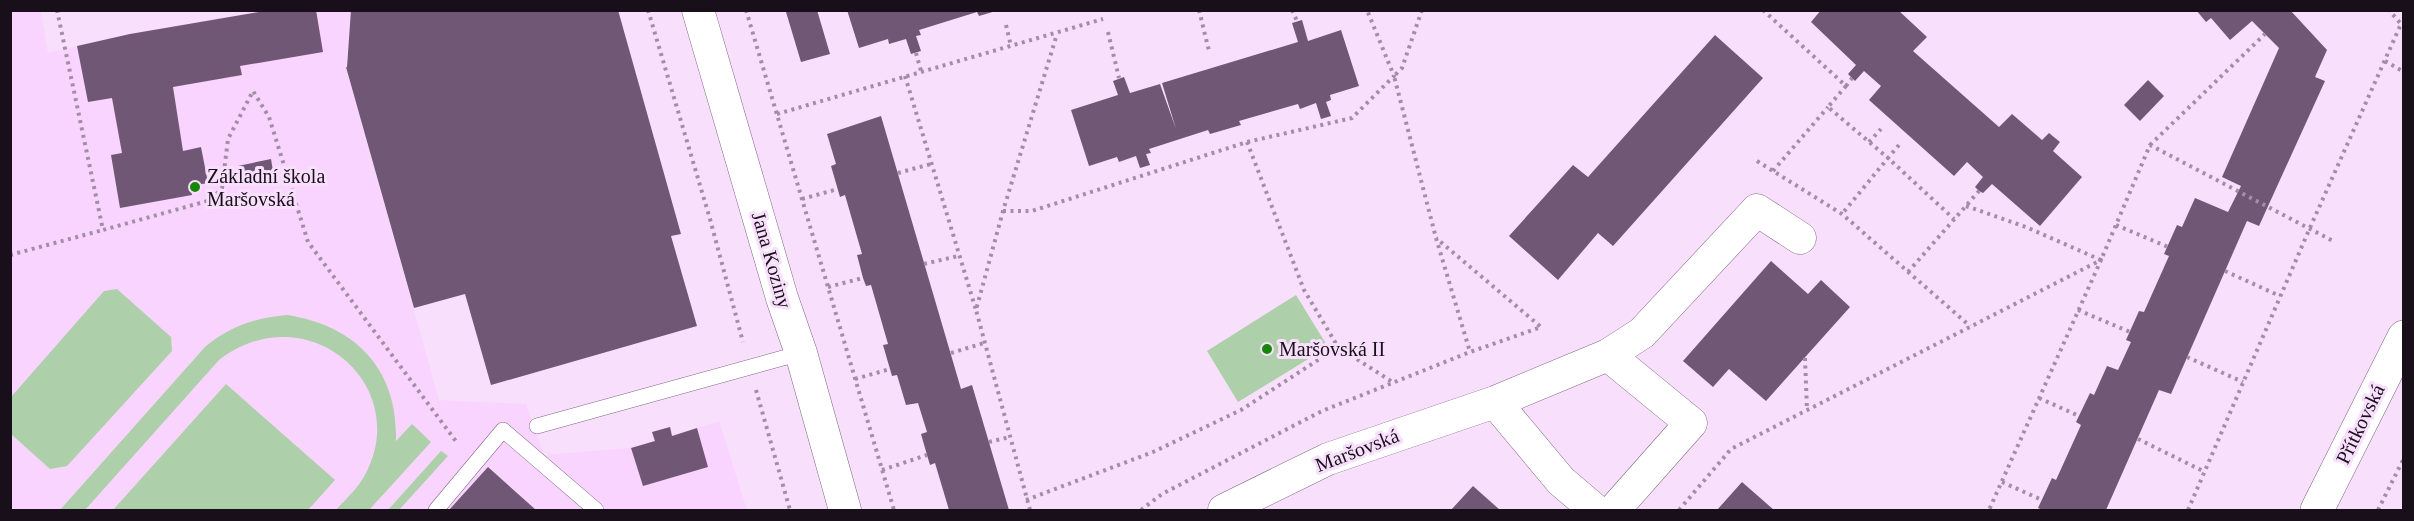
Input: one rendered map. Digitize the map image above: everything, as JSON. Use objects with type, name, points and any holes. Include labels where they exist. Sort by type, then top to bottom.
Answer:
[{"type":"street","name":"Jana Koziny","points":[[698,10],[782,298],[801,353],[845,510]]},
{"type":"street","name":"Maršovská","points":[[1224,510],[1328,459],[1495,402],[1608,355],[1642,333],[1757,210],[1800,238]]},
{"type":"street","name":"Přítkovská","points":[[2317,510],[2403,337]]},
{"type":"street","points":[[1608,355],[1691,423],[1614,510]]},
{"type":"street","points":[[1495,402],[1561,481],[1595,510]]},
{"type":"lane","points":[[537,426],[801,353]]},
{"type":"lane","points":[[436,510],[503,430],[596,510]]},
{"type":"path","points":[[57,10],[103,231]]},
{"type":"path","points":[[648,10],[710,219],[790,510]]},
{"type":"path","points":[[746,10],[894,510]]},
{"type":"path","points":[[1199,10],[1209,51]]},
{"type":"path","points":[[1292,10],[1297,21]]},
{"type":"path","points":[[1367,10],[1394,76],[1436,238],[1470,352]]},
{"type":"path","points":[[1003,211],[1032,211],[1247,142],[1352,118],[1402,68],[1422,10]]},
{"type":"path","points":[[1763,10],[1846,86]]},
{"type":"path","points":[[2188,510],[2309,230],[2402,24],[2389,10]]},
{"type":"path","points":[[777,114],[1103,19]]},
{"type":"path","points":[[1006,25],[1011,46]]},
{"type":"path","points":[[1108,32],[1119,78]]},
{"type":"path","points":[[976,310],[1003,211],[1057,34]]},
{"type":"path","points":[[1989,510],[2151,145],[2265,34]]},
{"type":"path","points":[[916,53],[921,71]]},
{"type":"path","points":[[2385,61],[2403,72]]},
{"type":"path","points":[[905,76],[976,310],[1030,510]]},
{"type":"path","points":[[1773,171],[1852,78]]},
{"type":"path","points":[[10,255],[212,200],[222,188],[228,139],[253,91],[269,117],[308,242],[475,466]]},
{"type":"path","points":[[1828,107],[1954,219]]},
{"type":"path","points":[[1869,142],[1881,129]]},
{"type":"path","points":[[1247,142],[1304,290],[1338,346],[1395,383]]},
{"type":"path","points":[[1842,214],[1899,145]]},
{"type":"path","points":[[2151,145],[2333,241]]},
{"type":"path","points":[[1757,161],[1842,214],[1970,326]]},
{"type":"path","points":[[898,173],[931,164]]},
{"type":"path","points":[[802,199],[838,189]]},
{"type":"path","points":[[1908,272],[1979,191]]},
{"type":"path","points":[[1966,206],[2026,227],[2101,260]]},
{"type":"path","points":[[2116,225],[2168,247]]},
{"type":"path","points":[[1141,510],[1162,494],[1322,411],[1470,352],[1541,327],[1436,238]]},
{"type":"path","points":[[924,264],[958,256]]},
{"type":"path","points":[[1679,510],[1731,449],[2101,260]]},
{"type":"path","points":[[2225,271],[2280,296]]},
{"type":"path","points":[[828,287],[864,278]]},
{"type":"path","points":[[2078,310],[2130,332]]},
{"type":"path","points":[[951,353],[984,343]]},
{"type":"path","points":[[1026,500],[1153,452],[1241,410],[1338,346]]},
{"type":"path","points":[[2187,357],[2243,382]]},
{"type":"path","points":[[1805,358],[1807,410]]},
{"type":"path","points":[[855,379],[890,369]]},
{"type":"path","points":[[2039,398],[2079,416]]},
{"type":"path","points":[[989,442],[1010,436]]},
{"type":"path","points":[[2138,439],[2205,472]]},
{"type":"path","points":[[882,470],[927,455]]},
{"type":"path","points":[[2378,510],[2403,458]]},
{"type":"path","points":[[2001,482],[2042,500]]},
{"type":"shaded area","name":"Základní škola Maršovská","points":[[10,11],[41,11],[48,53],[130,34],[259,11],[351,11],[346,68],[439,400],[526,404],[544,455],[631,448],[654,441],[652,432],[670,427],[673,436],[719,421],[747,510],[11,510]]},
{"type":"green space","points":[[117,289],[171,337],[172,351],[67,466],[50,469],[11,434],[11,397],[104,291]]},
{"type":"green space","name":"Maršovská II","points":[[1296,295],[1328,347],[1238,402],[1207,351]]},
{"type":"green space","points":[[287,315],[334,329],[353,341],[381,373],[390,393],[395,416],[396,441],[412,424],[431,442],[369,510],[336,510],[365,475],[376,441],[375,409],[363,381],[343,358],[316,343],[285,337],[252,342],[219,360],[85,510],[60,510],[205,347],[243,324]]},
{"type":"green space","points":[[226,384],[335,480],[308,510],[113,510]]},
{"type":"green space","points":[[441,451],[448,456],[399,510],[388,510]]},
{"type":"building","points":[[259,10],[316,10],[323,52],[240,66],[242,75],[173,87],[183,151],[201,147],[208,183],[190,186],[192,195],[120,208],[111,155],[122,153],[112,98],[88,102],[77,46],[130,34],[259,12]]},
{"type":"building","points":[[351,10],[618,10],[681,234],[671,236],[697,326],[491,385],[465,294],[414,308],[346,67]]},
{"type":"building","points":[[817,10],[830,54],[801,62],[786,12]]},
{"type":"building","points":[[847,10],[996,11],[979,16],[977,12],[919,30],[921,35],[916,36],[921,51],[911,54],[906,39],[889,44],[888,39],[859,48]]},
{"type":"building","points":[[1821,10],[1898,10],[1927,37],[1913,51],[1999,127],[2012,114],[2042,140],[2049,133],[2060,142],[2053,151],[2082,177],[2040,226],[1992,184],[1983,193],[1979,191],[1975,187],[1983,177],[1967,162],[1954,176],[1869,100],[1881,86],[1864,71],[1855,81],[1848,74],[1856,65],[1811,22]]},
{"type":"building","points":[[2196,10],[2290,10],[2327,50],[2315,77],[2325,81],[2259,226],[2247,221],[2171,394],[2159,390],[2106,510],[2043,510],[2038,508],[2052,478],[2056,480],[2081,425],[2076,422],[2090,393],[2094,395],[2107,366],[2118,370],[2131,342],[2126,340],[2139,311],[2144,312],[2169,256],[2164,254],[2177,225],[2182,227],[2195,198],[2228,212],[2241,186],[2222,177],[2279,48],[2252,21],[2230,40],[2211,18],[2206,22]]},
{"type":"building","points":[[1302,20],[1308,41],[1341,30],[1359,86],[1330,95],[1331,100],[1326,102],[1331,116],[1321,119],[1316,103],[1300,109],[1298,104],[1239,121],[1241,125],[1210,134],[1208,130],[1149,149],[1151,153],[1146,154],[1150,165],[1140,168],[1136,156],[1119,162],[1117,157],[1089,166],[1071,110],[1118,95],[1113,81],[1124,77],[1130,93],[1160,84],[1176,129],[1162,83],[1298,42],[1292,23]]},
{"type":"building","points":[[1715,35],[1763,78],[1613,246],[1598,233],[1558,280],[1509,236],[1573,165],[1588,177]]},
{"type":"building","points":[[2148,80],[2164,96],[2140,121],[2124,105]]},
{"type":"building","points":[[881,116],[961,389],[972,385],[1009,510],[949,510],[935,463],[930,465],[927,455],[921,434],[927,432],[918,403],[906,405],[897,375],[892,376],[883,345],[888,344],[871,285],[866,286],[863,278],[857,255],[862,254],[845,195],[840,197],[831,166],[836,164],[827,134]]},
{"type":"building","points":[[271,159],[274,177],[242,184],[238,166]]},
{"type":"building","points":[[1771,261],[1808,294],[1821,280],[1850,307],[1766,401],[1729,369],[1713,387],[1683,361]]},
{"type":"building","points":[[670,427],[672,436],[697,428],[708,467],[643,486],[631,448],[655,441],[652,432]]},
{"type":"building","points":[[488,467],[536,510],[449,510]]},
{"type":"building","points":[[1742,482],[1774,510],[1717,510]]},
{"type":"building","points":[[1473,486],[1500,510],[1451,510]]},
{"type":"place","name":"Základní škola Maršovská","points":[[195,187]]},
{"type":"place","name":"Maršovská II","points":[[1267,349]]}]
